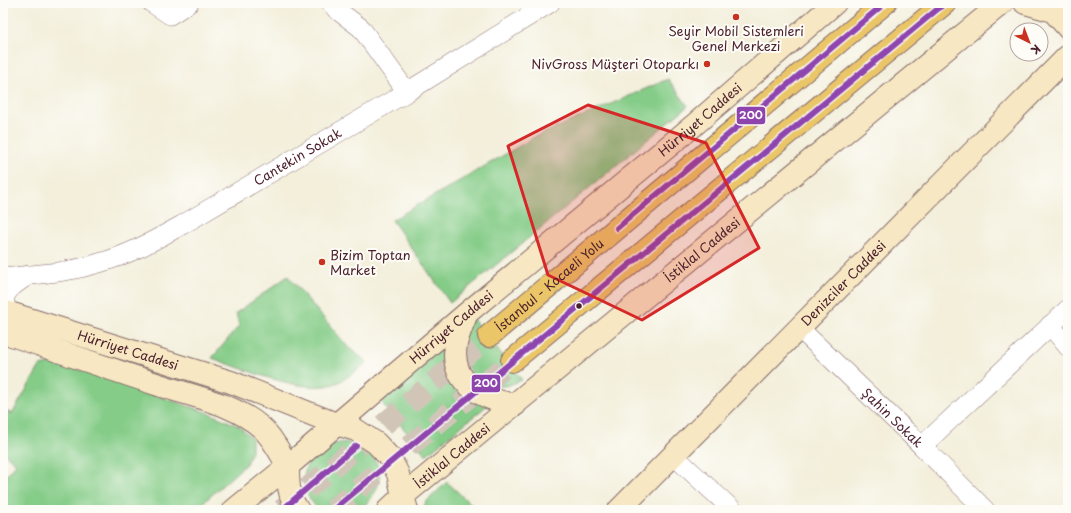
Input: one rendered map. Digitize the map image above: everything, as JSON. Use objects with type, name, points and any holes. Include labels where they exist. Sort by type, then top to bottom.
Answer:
[{"type":"highway","name":"İstanbul - Kocaeli Yolu","points":[[489,336],[886,3]]},
{"type":"highway","points":[[512,361],[945,3]]},
{"type":"main road","name":"Hürriyet Caddesi","points":[[5,316],[231,382],[336,424],[693,126],[835,3]]},
{"type":"main road","name":"İstiklal Caddesi","points":[[399,506],[515,405],[1002,3]]},
{"type":"main road","points":[[1025,3],[1052,7],[1068,28]]},
{"type":"main road","name":"Denizciler Caddesi","points":[[619,510],[798,327],[1066,60]]},
{"type":"main road","points":[[466,314],[456,343],[455,355],[457,368],[462,378],[478,394],[499,402],[515,405]]},
{"type":"main road","name":"Hürriyet Caddesi","points":[[5,316],[27,341],[160,386],[226,406],[246,416],[263,429],[272,440],[288,466]]},
{"type":"main road","points":[[3,351],[14,345],[27,341]]},
{"type":"main road","points":[[234,510],[336,424],[356,430],[376,443],[390,458],[398,474],[399,506]]},
{"type":"main road","points":[[288,466],[288,487],[293,504],[298,510]]},
{"type":"street","points":[[152,3],[170,15],[189,3]]},
{"type":"street","points":[[331,3],[337,10],[361,28],[406,92]]},
{"type":"street","name":"Cantekin Sokak","points":[[3,278],[74,269],[99,264],[126,254],[182,226],[406,92],[550,3]]},
{"type":"street","name":"Cantekin Sokak","points":[[5,316],[4,298],[7,292],[30,275]]},
{"type":"street","points":[[922,446],[1068,309]]},
{"type":"street","points":[[1050,325],[1068,347]]},
{"type":"street","name":"Şahin Sokak","points":[[798,327],[922,446],[985,510]]},
{"type":"street","points":[[673,455],[733,510]]},
{"type":"highlighted area","points":[[588,105],[706,143],[759,248],[642,320],[548,275],[508,146]]},
{"type":"green space","points":[[668,79],[688,106],[450,303],[392,220],[535,137]]},
{"type":"green space","points":[[288,276],[348,347],[367,362],[341,381],[331,385],[318,387],[304,386],[272,379],[212,358],[239,326],[236,313]]},
{"type":"green space","points":[[472,318],[522,380],[507,386],[497,386],[488,385],[474,379],[459,349]]},
{"type":"green space","points":[[441,347],[443,369],[452,387],[468,397],[489,404],[426,455],[381,402]]},
{"type":"green space","points":[[56,362],[206,412],[239,426],[252,438],[252,451],[246,464],[195,510],[3,510],[3,479],[16,464],[3,452],[3,409],[12,414],[40,366]]},
{"type":"green space","points":[[345,442],[369,453],[375,461],[379,470],[379,480],[376,490],[370,500],[360,510],[319,510],[308,495],[304,484],[307,465],[316,451],[328,445]]},
{"type":"green space","points":[[447,482],[477,510],[422,510],[426,502]]},
{"type":"tunnel","points":[[282,510],[489,336]]},
{"type":"tunnel","points":[[333,510],[512,361]]},
{"type":"transit line","name":"200","points":[[617,228],[885,3]]},
{"type":"transit line","name":"200","points":[[333,510],[945,3]]},
{"type":"transit line","name":"200","points":[[282,510],[356,446]]},
{"type":"place","name":"Seyir Mobil Sistemleri Genel Merkezi","points":[[736,17]]},
{"type":"place","name":"NivGross Müşteri Otoparkı","points":[[707,64]]},
{"type":"place","name":"Bizim Toptan Market","points":[[322,262]]}]
